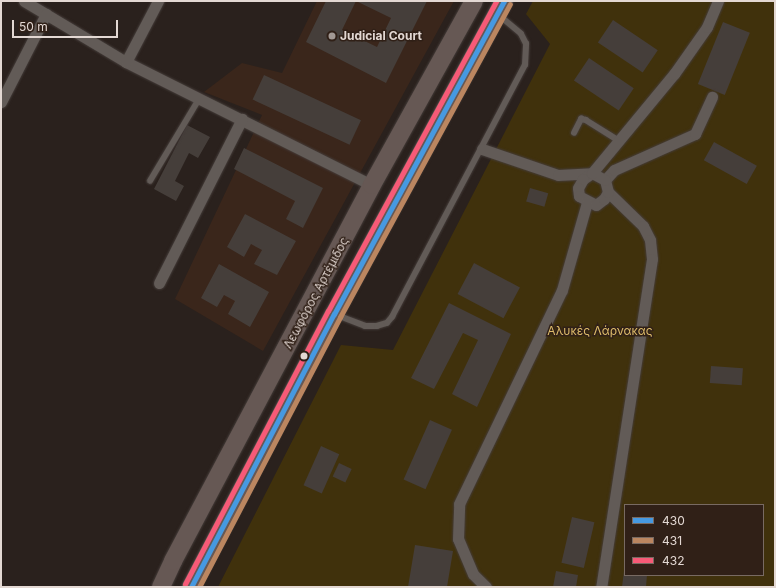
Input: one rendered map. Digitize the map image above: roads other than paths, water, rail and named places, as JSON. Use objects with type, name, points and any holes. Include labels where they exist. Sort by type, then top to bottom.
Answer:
[{"type":"main road","points":[[191,587],[334,314],[500,8],[473,2]]},
{"type":"main road","name":"Λεωφόρος Αρτέμιδος","points":[[162,587],[173,561],[312,302],[372,185],[473,2]]},
{"type":"main road","points":[[312,302],[334,314]]},
{"type":"street","points":[[24,1],[126,62],[372,185]]},
{"type":"street","points":[[126,62],[158,1]]},
{"type":"street","points":[[608,192],[604,199],[596,205],[587,202],[579,196],[578,188],[583,179],[592,173],[674,74],[707,27],[718,1]]},
{"type":"street","points":[[1,102],[46,14]]},
{"type":"street","points":[[605,180],[614,170],[695,134],[712,97]]},
{"type":"street","points":[[159,283],[242,119]]},
{"type":"street","points":[[482,149],[558,175],[592,173],[605,180],[608,192],[643,226],[650,240],[652,259],[601,587]]},
{"type":"street","points":[[486,587],[473,574],[458,539],[459,504],[562,290],[587,202]]},
{"type":"lane","points":[[334,314],[365,326],[377,326],[387,323],[482,149],[518,78],[526,52],[521,34],[500,8]]},
{"type":"lane","points":[[150,181],[199,99]]},
{"type":"lane","points":[[574,133],[581,119],[586,120],[618,140]]},
{"type":"place","name":"Judicial Court","points":[[332,36]]},
{"type":"park label","name":"Αλυκές Λάρνακας","points":[[600,331]]}]
